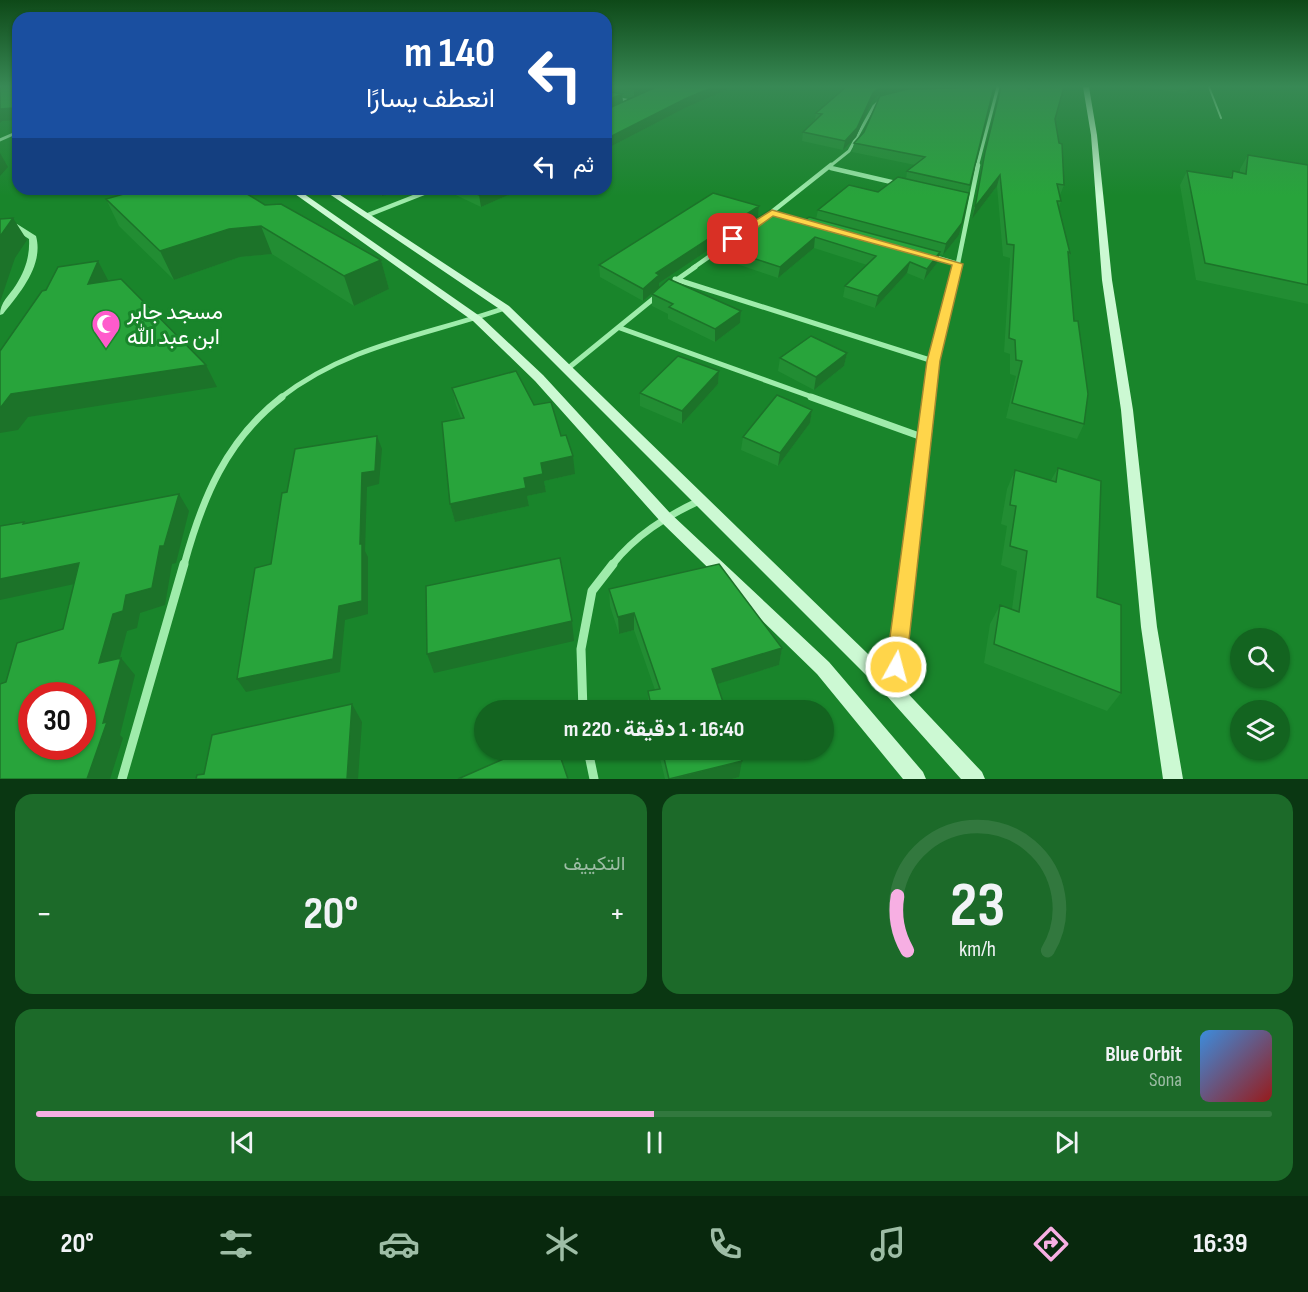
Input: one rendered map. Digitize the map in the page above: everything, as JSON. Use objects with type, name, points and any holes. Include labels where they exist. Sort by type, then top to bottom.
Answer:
[{"type":"main road","points":[[1092,123],[1107,280],[1127,410],[1149,627],[1173,779]]},
{"type":"main road","points":[[301,195],[477,319],[538,378],[665,518],[824,668],[916,779]]},
{"type":"main road","points":[[336,195],[505,308],[893,690],[975,779]]},
{"type":"street","points":[[762,219],[831,168],[849,151],[859,138],[866,123]]},
{"type":"street","points":[[893,690],[933,361],[958,264],[969,200],[989,123]]},
{"type":"street","points":[[831,168],[912,187]]},
{"type":"street","points":[[368,215],[419,195]]},
{"type":"street","points":[[772,213],[783,216]]},
{"type":"street","points":[[0,223],[14,226],[33,238],[35,251],[30,268],[0,312]]},
{"type":"street","points":[[566,370],[620,328],[675,279],[723,246]]},
{"type":"street","points":[[925,255],[958,264]]},
{"type":"street","points":[[675,279],[933,361]]},
{"type":"street","points":[[123,779],[204,496],[237,440],[273,403],[314,375],[346,358],[384,344],[477,319],[505,308]]},
{"type":"street","points":[[620,328],[922,437]]},
{"type":"street","points":[[583,700],[581,650],[592,591],[620,555],[643,533],[665,518],[700,501]]},
{"type":"street","points":[[590,760],[594,779]]},
{"type":"building","points":[[612,123],[637,123],[612,136]]},
{"type":"building","points":[[812,123],[859,123],[845,141],[803,132]]},
{"type":"building","points":[[868,123],[985,123],[970,185],[907,171],[925,157],[854,143],[864,132]]},
{"type":"building","points":[[992,123],[1056,123],[1059,143],[1062,144],[1064,185],[1057,184],[1061,201],[1057,201],[1070,253],[1068,252],[1074,321],[1078,321],[1088,394],[1084,424],[1012,403],[1022,361],[1016,360],[1015,340],[1009,338],[1014,245],[1007,244],[1000,175],[975,207]]},
{"type":"building","points":[[1248,155],[1308,165],[1308,285],[1205,263],[1187,171],[1232,178],[1233,171],[1246,174]]},
{"type":"building","points":[[898,177],[969,193],[962,223],[946,244],[818,210],[849,185],[878,192]]},
{"type":"building","points":[[713,193],[759,206],[656,273],[659,275],[643,289],[599,265]]},
{"type":"building","points":[[120,195],[249,195],[265,205],[281,204],[381,260],[344,276],[261,226],[229,229],[160,251],[106,199]]},
{"type":"building","points":[[770,210],[804,221],[809,217],[940,252],[927,269],[910,262],[878,296],[845,286],[876,256],[815,237],[780,267],[716,246]]},
{"type":"building","points":[[13,218],[1,235],[0,236],[0,219]]},
{"type":"building","name":"مسجد جابر ابن عبد الله","points":[[98,261],[88,284],[121,279],[206,365],[11,394],[0,407],[0,351],[42,291],[46,290],[58,267]]},
{"type":"building","points":[[669,279],[741,311],[715,329],[669,307],[673,304],[652,294]]},
{"type":"building","points":[[811,336],[847,353],[816,377],[780,358]]},
{"type":"building","points":[[678,356],[719,371],[682,411],[640,393]]},
{"type":"building","points":[[516,371],[534,405],[551,402],[561,436],[566,435],[573,456],[541,463],[543,474],[524,478],[526,488],[450,504],[442,422],[464,418],[452,388]]},
{"type":"building","points":[[777,395],[812,410],[780,453],[743,437]]},
{"type":"building","points":[[377,436],[375,471],[362,473],[360,544],[362,544],[362,601],[339,606],[333,659],[237,679],[255,568],[271,564],[282,493],[287,492],[295,449]]},
{"type":"building","points":[[1058,468],[1101,481],[1097,597],[1121,605],[1121,693],[994,644],[1000,605],[1019,612],[1027,551],[1010,546],[1016,506],[1010,505],[1015,470],[1056,482]]},
{"type":"building","points":[[179,494],[164,546],[160,546],[152,588],[126,595],[123,611],[113,614],[99,663],[121,658],[103,723],[107,722],[96,753],[96,682],[18,682],[18,760],[94,760],[87,779],[0,779],[0,684],[6,682],[17,643],[63,629],[79,563],[0,579],[0,526],[24,522],[23,524]]},
{"type":"building","points":[[560,558],[572,621],[427,654],[426,586]]},
{"type":"building","points":[[719,564],[782,648],[712,669],[722,700],[650,700],[648,691],[660,689],[634,613],[618,617],[609,589]]},
{"type":"building","points":[[352,704],[347,779],[196,779],[197,775],[204,774],[212,735]]},
{"type":"building","points":[[501,760],[561,760],[568,779],[458,779]]},
{"type":"building","points":[[664,760],[742,761],[669,779]]},
{"type":"place","name":"مسجد جابر ابن عبد الله","points":[[106,350]]},
{"type":"route","points":[[733,239],[772,213],[958,264],[933,361],[896,667]]}]
